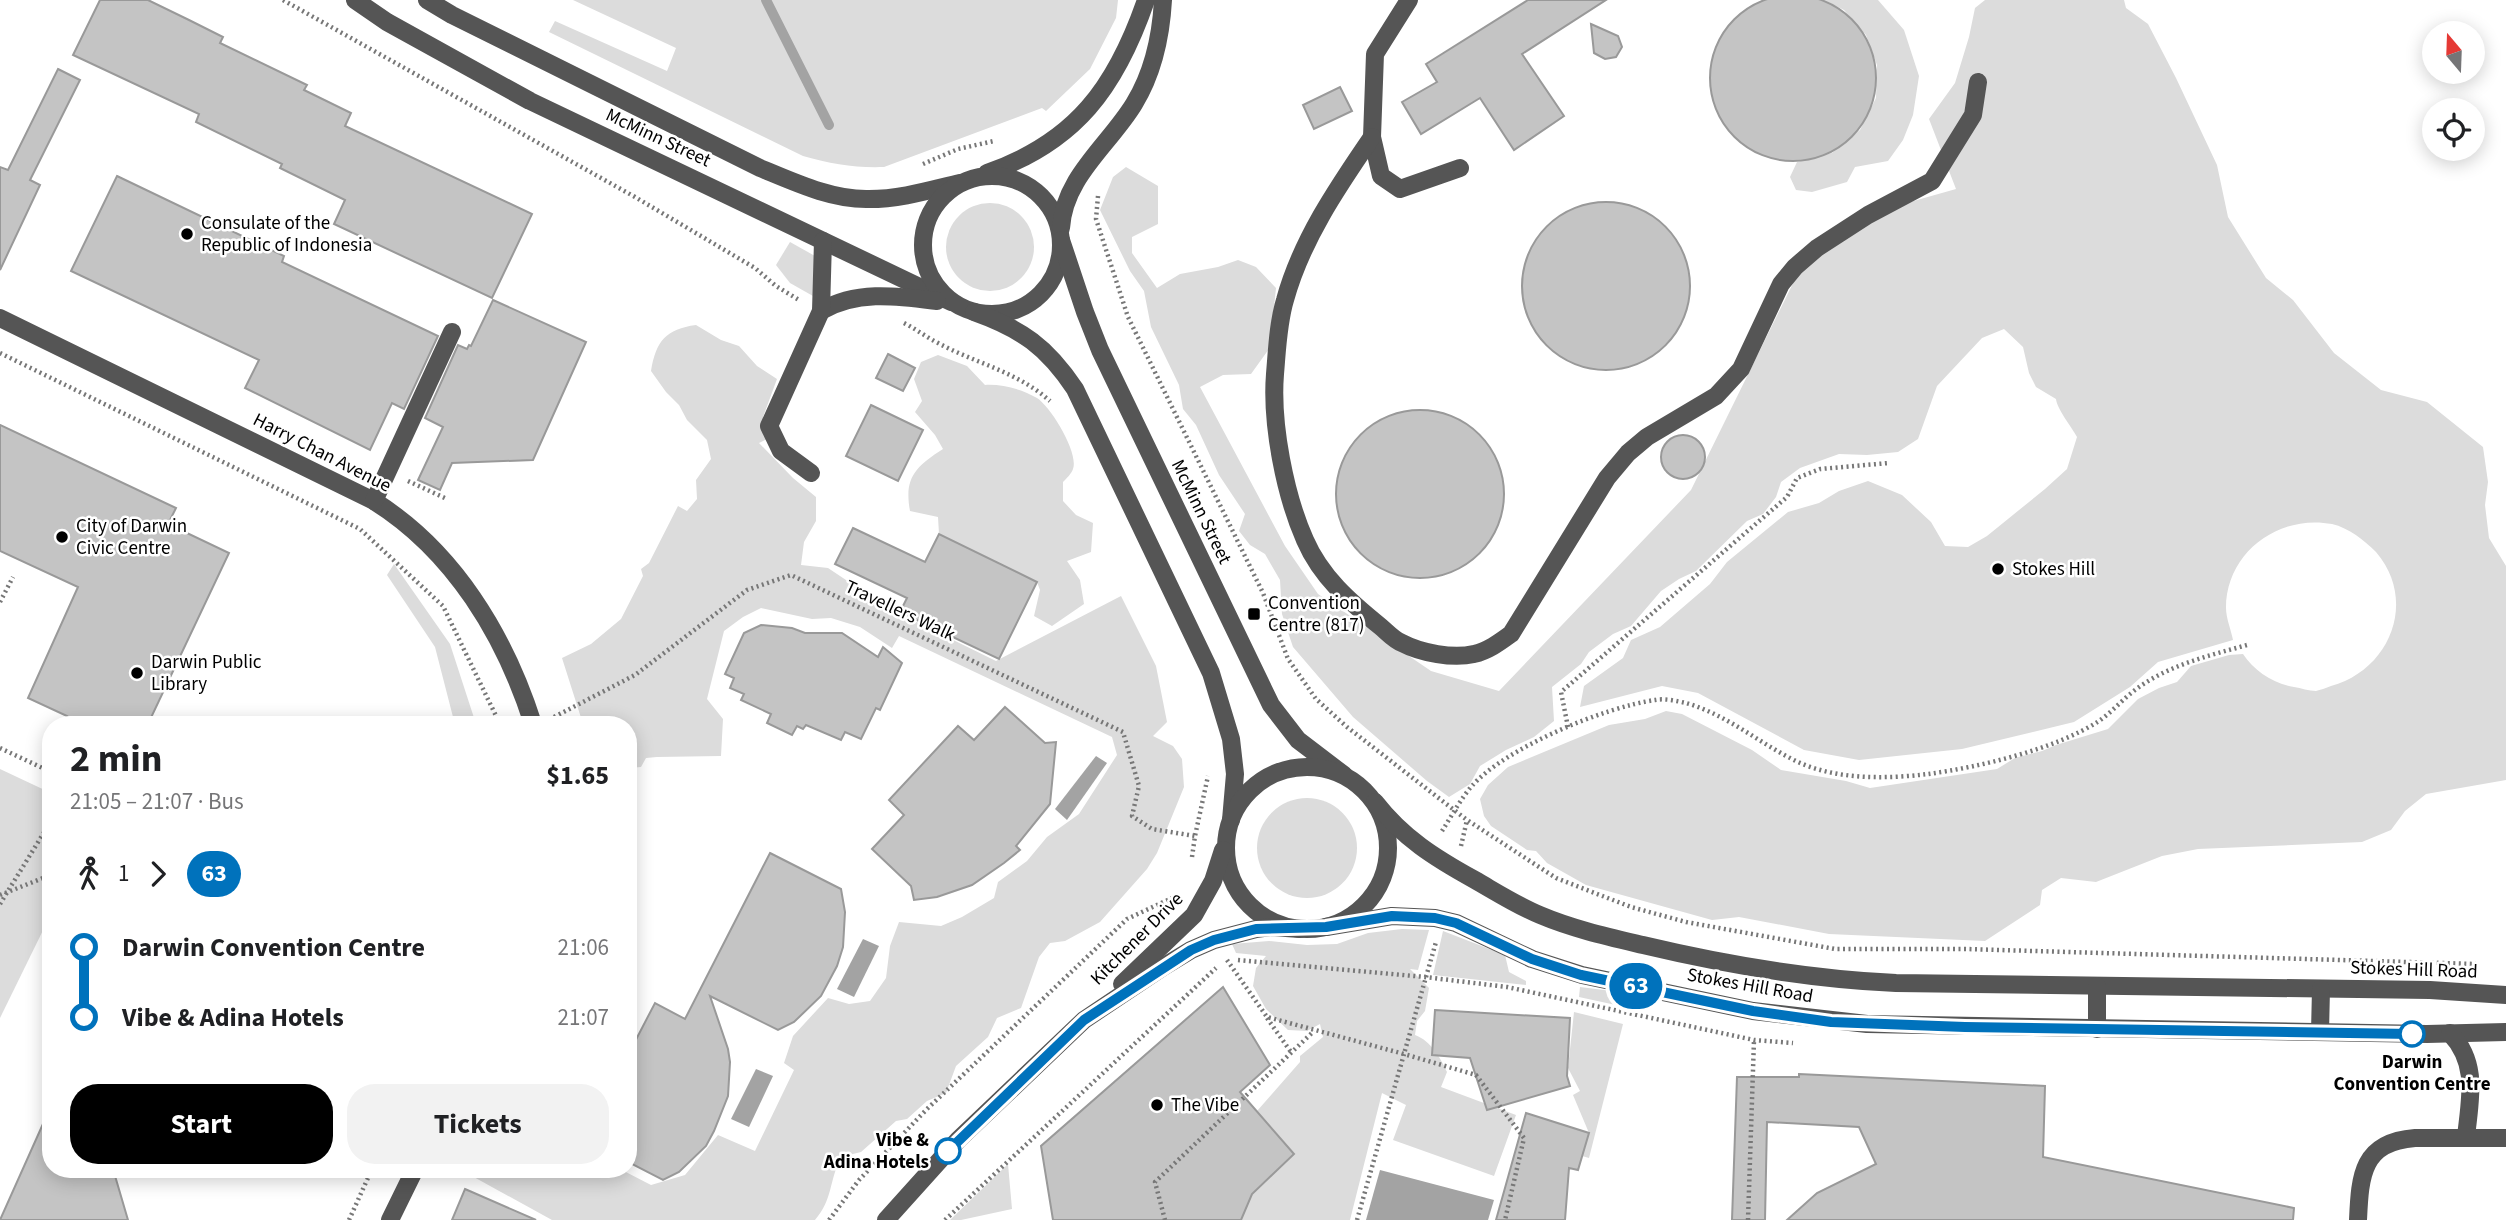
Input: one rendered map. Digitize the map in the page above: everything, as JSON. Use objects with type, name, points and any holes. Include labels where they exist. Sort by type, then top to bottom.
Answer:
[{"type":"street","name":"McMinn Street","points":[[355,0],[387,22],[530,101],[953,303]]},
{"type":"street","name":"McMinn Street","points":[[427,0],[747,162],[802,186],[867,200],[910,195],[967,180]]},
{"type":"street","points":[[953,303],[933,282],[922,253],[923,233],[938,201],[967,180],[1048,146],[1073,125],[1105,88],[1124,56],[1146,0]]},
{"type":"street","points":[[974,312],[992,314],[1011,311],[1029,304],[1042,293],[1057,268],[1062,209],[1069,192],[1125,117],[1144,84],[1157,44],[1163,0]]},
{"type":"street","points":[[1409,0],[1375,54],[1371,137],[1381,176],[1400,190],[1460,168]]},
{"type":"street","points":[[1371,137],[1331,197],[1303,251],[1284,302],[1275,377],[1278,446],[1289,492],[1305,540],[1325,575],[1355,606],[1401,643],[1455,656],[1474,654],[1494,646],[1511,634],[1608,478],[1628,453],[1647,437],[1716,396],[1741,369],[1781,284],[1795,267],[1817,248],[1868,215],[1932,181],[1973,115],[1978,82]]},
{"type":"street","points":[[967,180],[991,176],[1012,178],[1030,186],[1044,198],[1052,210],[1061,237]]},
{"type":"street","name":"McMinn Street","points":[[1061,237],[1084,312],[1100,350],[1271,705],[1298,740],[1344,775]]},
{"type":"street","points":[[811,473],[781,451],[769,426],[821,311],[823,241]]},
{"type":"street","points":[[821,311],[856,298],[873,295],[953,303],[1025,334],[1060,366],[1075,389],[1211,673],[1231,739],[1235,774],[1231,820],[1225,843],[1227,866],[1235,886],[1244,900],[1261,916],[1281,925],[1300,929]]},
{"type":"street","name":"Harry Chan Avenue","points":[[0,318],[374,501],[411,527],[477,603],[502,644],[530,716]]},
{"type":"street","points":[[374,501],[452,332]]},
{"type":"street","points":[[886,1220],[958,1140],[1084,1020],[1163,967],[1214,940],[1256,929],[1326,927],[1341,922],[1359,911],[1372,898],[1382,882],[1388,861],[1389,837],[1383,818],[1375,802],[1361,787],[1344,775],[1318,768],[1294,768],[1271,775],[1251,789],[1231,820]]},
{"type":"street","name":"Stokes Hill Road","points":[[1375,802],[1406,836],[1430,854],[1540,915],[1570,926],[1695,957],[1754,968],[1833,980],[1896,983],[2430,990],[2506,995]]},
{"type":"street","name":"Kitchener Drive","points":[[1084,1020],[1195,915],[1213,881],[1225,843]]},
{"type":"street","name":"Stokes Hill Road","points":[[1326,927],[1392,916],[1442,920],[1456,923],[1532,959],[1581,975],[1753,1011],[1867,1024],[2097,1030],[2450,1033],[2506,1031]]},
{"type":"street","points":[[2096,986],[2097,1030]]},
{"type":"street","points":[[2320,1032],[2321,989]]},
{"type":"street","points":[[2450,1033],[2462,1045],[2470,1066],[2466,1137]]},
{"type":"street","points":[[2358,1220],[2363,1174],[2366,1163],[2376,1150],[2403,1139],[2506,1138]]},
{"type":"street","points":[[390,1220],[411,1178]]},
{"type":"path","points":[[283,0],[635,197],[755,268],[788,295],[821,311]]},
{"type":"path","points":[[918,166],[958,149],[995,141]]},
{"type":"path","points":[[1099,194],[1096,219],[1128,317],[1263,593],[1288,659],[1317,699],[1348,727],[1468,820],[1556,877],[1631,907],[1686,922],[1835,949],[1979,950],[2476,964]]},
{"type":"path","points":[[899,320],[937,342],[987,363],[1036,389],[1050,400],[1054,408]]},
{"type":"path","points":[[0,353],[360,529],[443,606],[496,716]]},
{"type":"path","points":[[1568,727],[1561,692],[1787,497],[1797,478],[1820,469],[1889,463]]},
{"type":"path","points":[[389,471],[447,499]]},
{"type":"path","name":"Travellers Walk","points":[[556,716],[635,675],[747,590],[791,575],[1123,732],[1139,786],[1132,816],[1152,829],[1195,836]]},
{"type":"path","points":[[0,602],[13,577]]},
{"type":"path","points":[[1430,854],[1472,786],[1501,761],[1568,727],[1624,706],[1658,699],[1686,703],[1714,714],[1799,762],[1832,774],[1874,777],[1927,774],[1998,760],[2058,741],[2099,721],[2135,690],[2163,672],[2247,645]]},
{"type":"path","points":[[0,748],[42,768]]},
{"type":"path","points":[[1191,868],[1209,771]]},
{"type":"path","points":[[1455,868],[1468,820]]},
{"type":"path","points":[[0,904],[42,836]]},
{"type":"path","points":[[0,895],[42,878]]},
{"type":"path","points":[[829,1220],[859,1180],[927,1110],[1127,919],[1171,900],[1178,889]]},
{"type":"path","points":[[1356,1220],[1442,920]]},
{"type":"path","points":[[1226,959],[1291,1052]]},
{"type":"path","points":[[945,1220],[1226,959],[1507,987],[1634,1016]]},
{"type":"path","points":[[1267,1017],[1476,1075],[1524,1138],[1504,1220]]},
{"type":"path","points":[[1166,1220],[1155,1182],[1315,1030]]},
{"type":"path","points":[[1748,1220],[1754,1040]]},
{"type":"path","points":[[349,1220],[368,1178]]},
{"type":"shaded area","points":[[573,0],[1118,0],[1116,18],[1090,69],[1046,111],[1042,108],[884,167],[873,167],[843,165],[803,156],[549,32],[555,21],[667,71],[676,48]]},
{"type":"shaded area","points":[[1824,0],[1878,0],[1904,30],[1919,76],[1913,115],[1903,140],[1888,161],[1855,167],[1847,182],[1812,192],[1796,190],[1790,177],[1797,162],[1832,153],[1860,130],[1876,98],[1877,65],[1866,35],[1844,10]]},
{"type":"shaded area","points":[[1985,0],[2124,0],[2126,8],[2148,24],[2176,78],[2217,165],[2228,217],[2266,278],[2293,300],[2334,353],[2381,390],[2427,402],[2483,447],[2488,482],[2485,505],[2489,538],[2506,566],[2506,780],[2426,794],[2405,811],[2391,830],[2362,842],[2198,849],[2162,856],[2096,882],[2061,878],[2042,890],[2040,905],[1985,941],[1829,934],[1739,917],[1712,920],[1586,885],[1547,863],[1536,851],[1527,850],[1491,826],[1484,816],[1480,799],[1488,785],[1508,767],[1609,725],[1645,719],[1666,711],[1682,714],[1752,750],[1781,770],[1846,781],[1870,788],[1997,769],[2015,758],[2108,729],[2138,699],[2177,682],[2191,666],[2229,655],[2243,654],[2253,666],[2272,680],[2311,691],[2352,678],[2369,665],[2382,649],[2391,631],[2396,612],[2395,591],[2389,571],[2376,552],[2344,528],[2312,522],[2275,532],[2245,555],[2228,588],[2226,608],[2233,640],[2158,662],[2130,687],[2074,722],[1962,749],[1859,760],[1804,750],[1698,693],[1662,686],[1580,707],[1584,686],[1623,658],[1631,640],[1660,627],[1710,584],[1727,562],[1788,512],[1819,503],[1839,491],[1868,481],[1902,495],[1931,522],[1945,546],[1968,547],[1987,536],[2045,489],[2067,469],[2077,437],[2056,399],[2036,387],[2029,373],[2023,347],[2004,329],[1982,338],[1937,386],[1918,439],[1898,452],[1839,454],[1800,468],[1781,482],[1776,497],[1763,514],[1747,521],[1696,571],[1661,591],[1631,626],[1613,634],[1589,652],[1581,664],[1552,687],[1554,721],[1534,737],[1480,766],[1470,784],[1449,797],[1353,717],[1293,647],[1282,614],[1280,580],[1265,554],[1250,545],[1239,531],[1245,514],[1219,475],[1196,425],[1183,409],[1179,385],[1151,327],[1144,291],[1130,271],[1100,210],[1113,177],[1126,167],[1158,186],[1158,224],[1132,237],[1132,253],[1157,288],[1180,274],[1218,267],[1238,260],[1256,267],[1276,288],[1272,326],[1274,342],[1251,374],[1223,375],[1200,387],[1285,546],[1318,594],[1431,671],[1499,691],[1691,490],[1801,267],[1845,233],[1910,202],[1956,189],[1929,119],[1955,83],[1975,8]]},
{"type":"shaded area","points":[[990,203],[1007,206],[1021,216],[1031,230],[1034,247],[1031,264],[1021,278],[1007,288],[990,291],[973,288],[959,278],[949,264],[946,247],[949,230],[959,216],[973,206]]},
{"type":"shaded area","points":[[790,242],[815,256],[813,296],[790,283],[776,265]]},
{"type":"shaded area","points":[[696,325],[721,340],[739,346],[757,366],[777,379],[763,417],[769,438],[759,443],[816,497],[816,521],[804,542],[801,565],[828,568],[878,603],[996,661],[1121,596],[1156,666],[1167,722],[1153,736],[1173,746],[1182,759],[1184,787],[1157,853],[1147,869],[1100,922],[1065,941],[1050,943],[1039,957],[1021,1008],[997,1018],[988,1037],[956,1066],[946,1093],[927,1101],[907,1119],[896,1121],[861,1152],[841,1157],[825,1205],[815,1220],[552,1220],[476,1178],[637,1178],[651,1185],[685,1175],[718,1135],[755,1151],[794,1070],[784,1063],[793,1036],[828,998],[849,1004],[870,1001],[886,978],[890,946],[899,922],[941,926],[994,898],[998,882],[1027,861],[1047,837],[1079,814],[1117,755],[1112,737],[899,636],[892,648],[860,627],[831,618],[812,619],[761,608],[724,631],[707,699],[723,719],[721,756],[646,758],[641,767],[637,767],[637,716],[580,716],[562,658],[591,644],[621,619],[643,576],[641,569],[649,563],[678,506],[687,511],[697,499],[696,480],[711,459],[707,440],[687,420],[679,405],[651,371],[656,352],[664,338]]},
{"type":"shaded area","points":[[938,355],[967,366],[985,385],[1012,388],[1037,398],[1056,420],[1068,442],[1074,462],[1072,471],[1063,482],[1063,501],[1076,515],[1093,523],[1091,552],[1067,561],[1080,580],[1084,604],[1052,626],[1034,616],[1040,590],[1037,582],[939,534],[938,517],[910,511],[909,490],[914,474],[943,449],[915,412],[922,401],[914,379],[921,362]]},
{"type":"shaded area","points":[[394,564],[450,644],[473,716],[453,716],[435,647],[387,575]]},
{"type":"shaded area","points":[[1096,756],[1107,763],[1067,820],[1055,809]]},
{"type":"shaded area","points":[[0,769],[42,789],[42,932],[0,1018]]},
{"type":"shaded area","points":[[1307,798],[1335,806],[1349,820],[1357,848],[1349,876],[1335,890],[1307,898],[1279,890],[1265,876],[1257,848],[1265,820],[1279,806]]},
{"type":"shaded area","points":[[1402,929],[1429,930],[1418,970],[1410,969],[1429,988],[1425,1011],[1417,1021],[1415,1035],[1430,1045],[1447,1072],[1441,1087],[1516,1115],[1494,1176],[1393,1140],[1406,1105],[1382,1093],[1350,1220],[1241,1220],[1252,1194],[1294,1154],[1257,1111],[1300,1062],[1300,1056],[1323,1037],[1320,1024],[1307,1031],[1288,1030],[1266,1009],[1253,986],[1256,968],[1266,956],[1236,953],[1232,944],[1269,941],[1307,945],[1337,944],[1368,933]]},
{"type":"shaded area","points":[[1443,931],[1505,955],[1509,972],[1526,981],[1526,985],[1433,975]]},
{"type":"shaded area","points":[[863,939],[879,946],[854,997],[837,989]]},
{"type":"shaded area","points":[[1580,987],[1628,993],[1625,1007],[1579,997]]},
{"type":"shaded area","points":[[1574,1012],[1623,1024],[1589,1158],[1582,1156],[1589,1133],[1573,1095],[1580,1091],[1568,1068]]},
{"type":"shaded area","points":[[756,1069],[773,1076],[749,1127],[731,1119]]},
{"type":"shaded area","points":[[1008,1164],[1012,1209],[950,1220]]},
{"type":"shaded area","points":[[1380,1170],[1494,1200],[1488,1220],[1366,1220]]},
{"type":"building","points":[[1767,-1],[1819,-1],[1839,9],[1852,19],[1862,32],[1875,62],[1875,94],[1862,124],[1852,137],[1839,147],[1809,160],[1777,160],[1747,147],[1734,137],[1724,124],[1711,94],[1711,62],[1724,32],[1734,19],[1747,9]]},
{"type":"building","points":[[100,0],[148,0],[189,20],[223,37],[220,43],[307,85],[304,90],[351,113],[345,126],[532,214],[492,298],[334,224],[345,200],[280,168],[282,164],[196,122],[199,114],[73,55]]},
{"type":"building","points":[[1528,0],[1606,0],[1522,54],[1564,116],[1514,150],[1480,98],[1421,134],[1402,102],[1437,82],[1426,64]]},
{"type":"building","points":[[1591,24],[1618,36],[1622,47],[1616,57],[1605,59],[1594,53]]},
{"type":"building","points":[[58,69],[80,80],[30,180],[40,185],[0,270],[0,167],[8,170]]},
{"type":"building","points":[[1340,87],[1352,111],[1314,129],[1303,105]]},
{"type":"building","points":[[117,176],[284,256],[282,262],[438,336],[404,409],[392,403],[370,450],[245,388],[259,360],[71,271]]},
{"type":"building","points":[[1606,202],[1638,209],[1653,216],[1665,227],[1676,239],[1683,254],[1690,286],[1683,318],[1676,333],[1665,345],[1653,356],[1638,363],[1606,370],[1574,363],[1559,356],[1547,345],[1536,333],[1529,318],[1522,286],[1529,254],[1536,239],[1547,227],[1559,216],[1574,209]]},
{"type":"building","points":[[493,300],[586,342],[533,460],[452,463],[440,490],[418,480],[443,427],[425,418],[458,345],[467,349],[471,346]]},
{"type":"building","points":[[888,354],[915,368],[903,391],[876,378]]},
{"type":"building","points":[[871,405],[923,430],[898,481],[846,456]]},
{"type":"building","points":[[1420,410],[1452,417],[1467,424],[1479,435],[1490,447],[1497,462],[1504,494],[1497,526],[1490,541],[1479,553],[1467,564],[1452,571],[1420,578],[1388,571],[1373,564],[1361,553],[1350,541],[1343,526],[1336,494],[1343,462],[1350,447],[1361,435],[1373,424],[1388,417]]},
{"type":"building","points":[[0,425],[176,508],[168,524],[229,553],[152,716],[67,716],[28,698],[78,587],[0,551]]},
{"type":"building","points":[[1683,435],[1699,441],[1705,457],[1699,473],[1683,479],[1667,473],[1661,457],[1667,441]]},
{"type":"building","points":[[853,528],[925,562],[939,534],[1037,582],[999,659],[900,612],[907,598],[835,564]]},
{"type":"building","points":[[761,625],[792,628],[805,633],[842,633],[878,657],[883,647],[902,663],[880,710],[876,708],[861,739],[845,732],[841,740],[806,725],[803,729],[797,726],[792,735],[767,723],[771,714],[741,700],[744,694],[730,688],[734,678],[725,674],[744,633]]},
{"type":"building","points":[[1005,707],[1045,743],[1056,742],[1050,804],[1016,846],[1020,850],[1004,863],[972,885],[937,897],[914,900],[911,886],[872,849],[904,815],[889,800],[958,726],[974,740]]},
{"type":"building","points":[[770,853],[841,889],[845,912],[843,947],[837,966],[821,996],[794,1022],[778,1030],[710,996],[728,1049],[728,1096],[706,1146],[679,1172],[663,1180],[637,1167],[637,1038],[655,1003],[685,1019]]},
{"type":"building","name":"The Vibe","points":[[1223,987],[1270,1065],[1240,1092],[1294,1154],[1252,1194],[1241,1220],[1053,1220],[1041,1146]]},
{"type":"building","points":[[1435,1010],[1570,1018],[1567,1076],[1570,1086],[1487,1110],[1470,1058],[1432,1055]]},
{"type":"building","points":[[1799,1074],[2045,1086],[2043,1157],[2294,1208],[2293,1220],[1787,1220],[1817,1193],[1876,1164],[1859,1127],[1767,1122],[1765,1220],[1732,1220],[1737,1077],[1799,1077]]},
{"type":"building","points":[[1526,1113],[1589,1133],[1578,1170],[1569,1168],[1565,1220],[1496,1220]]},
{"type":"building","points":[[42,1126],[42,1178],[116,1178],[128,1220],[0,1220]]},
{"type":"building","points":[[465,1189],[536,1220],[452,1220]]},
{"type":"waterway","points":[[766,0],[829,125]]},
{"type":"bus line","name":"63","points":[[948,1151],[1084,1020],[1191,950],[1214,940],[1256,929],[1326,927],[1392,916],[1435,918],[1456,923],[1532,959],[1581,975],[1753,1011],[1831,1022],[1965,1027],[2412,1034]]},
{"type":"place","name":"Consulate of the Republic of Indonesia","points":[[187,234]]},
{"type":"place","name":"City of Darwin Civic Centre","points":[[62,537]]},
{"type":"place","name":"Stokes Hill","points":[[1998,569]]},
{"type":"place","name":"Convention Centre (817)","points":[[1254,614]]},
{"type":"place","name":"Darwin Public Library","points":[[137,673]]},
{"type":"place","name":"Darwin Convention Centre","points":[[2412,1034]]},
{"type":"place","name":"The Vibe","points":[[1157,1105]]},
{"type":"place","name":"Vibe & Adina Hotels","points":[[948,1151]]}]
